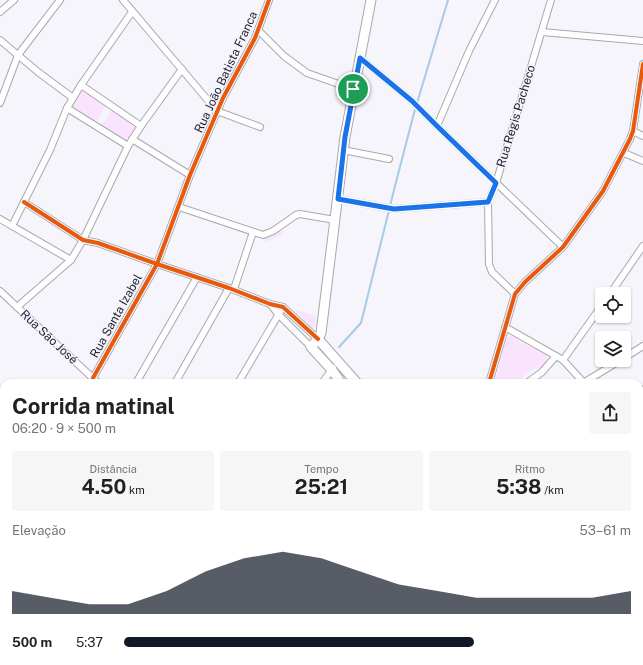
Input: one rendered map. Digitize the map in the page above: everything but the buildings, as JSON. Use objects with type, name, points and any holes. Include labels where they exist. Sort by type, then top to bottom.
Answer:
[{"type":"main road","points":[[338,379],[312,347],[318,340],[321,333],[343,150],[353,89],[371,0]]},
{"type":"main road","points":[[318,340],[354,379]]},
{"type":"street","points":[[0,12],[14,0]]},
{"type":"street","points":[[0,103],[18,55],[60,0]]},
{"type":"street","points":[[123,0],[217,111],[260,126]]},
{"type":"street","name":"Rua João Batista Franca","points":[[157,264],[190,175],[217,111],[259,31],[269,0]]},
{"type":"street","points":[[437,126],[469,51],[495,0]]},
{"type":"street","name":"Rua Regis Pacheco","points":[[515,294],[492,272],[489,264],[488,202],[496,183],[551,0]]},
{"type":"street","points":[[12,226],[50,150],[67,108],[81,84],[132,12]]},
{"type":"street","points":[[259,31],[284,56],[307,73],[353,89]]},
{"type":"street","points":[[542,32],[643,41]]},
{"type":"street","points":[[0,40],[73,98]]},
{"type":"street","points":[[360,58],[421,109],[563,247]]},
{"type":"street","points":[[490,379],[515,294],[525,282],[563,247],[603,191],[624,153],[633,131],[643,64]]},
{"type":"street","points":[[17,307],[71,260],[83,240],[128,146],[182,69]]},
{"type":"street","points":[[81,84],[141,126]]},
{"type":"street","points":[[67,108],[128,146]]},
{"type":"street","points":[[633,131],[643,136]]},
{"type":"street","points":[[132,140],[190,175]]},
{"type":"street","points":[[343,150],[389,159]]},
{"type":"street","points":[[624,153],[643,160]]},
{"type":"street","points":[[338,199],[394,209],[488,202]]},
{"type":"street","points":[[24,202],[83,240],[98,243],[282,307],[318,340]]},
{"type":"street","points":[[179,207],[263,234],[267,233],[296,214],[335,220]]},
{"type":"street","points":[[0,219],[71,260]]},
{"type":"street","points":[[177,379],[231,288],[253,232]]},
{"type":"street","points":[[615,287],[643,246]]},
{"type":"street","name":"Rua Santa Izabel","points":[[93,378],[157,264]]},
{"type":"street","points":[[138,379],[197,277]]},
{"type":"street","name":"Rua São José","points":[[0,291],[93,378]]},
{"type":"street","points":[[270,304],[278,314],[312,347]]},
{"type":"street","points":[[240,379],[282,307]]},
{"type":"street","points":[[563,360],[595,315]]},
{"type":"street","points":[[505,327],[563,360],[580,379]]},
{"type":"street","points":[[631,354],[643,346]]},
{"type":"street","points":[[532,379],[542,372],[556,356]]},
{"type":"street","points":[[325,379],[340,363]]},
{"type":"street","points":[[590,379],[609,367]]},
{"type":"shaded area","points":[[82,90],[106,106],[95,123],[71,107]]},
{"type":"shaded area","points":[[112,110],[136,126],[125,142],[101,126]]},
{"type":"shaded area","points":[[283,230],[283,234],[265,242],[264,238]]},
{"type":"shaded area","points":[[297,310],[316,316],[315,326],[312,328],[296,311]]},
{"type":"shaded area","points":[[509,336],[516,337],[522,343],[546,354],[546,364],[543,367],[531,370],[521,379],[495,379],[504,350],[504,341]]},
{"type":"waterway","points":[[339,347],[361,323],[414,113],[448,0]]},
{"type":"cycle path","points":[[93,378],[157,264],[190,175],[223,98],[255,38],[269,0]]},
{"type":"cycle path","points":[[490,379],[515,294],[525,282],[563,247],[603,191],[630,139],[633,131],[643,64]]},
{"type":"cycle path","points":[[24,202],[83,240],[98,243],[229,288],[270,304],[283,307],[318,339]]},
{"type":"route","points":[[360,58],[421,109],[496,183],[488,202],[394,209],[338,199],[343,150],[353,89],[360,58]]}]
